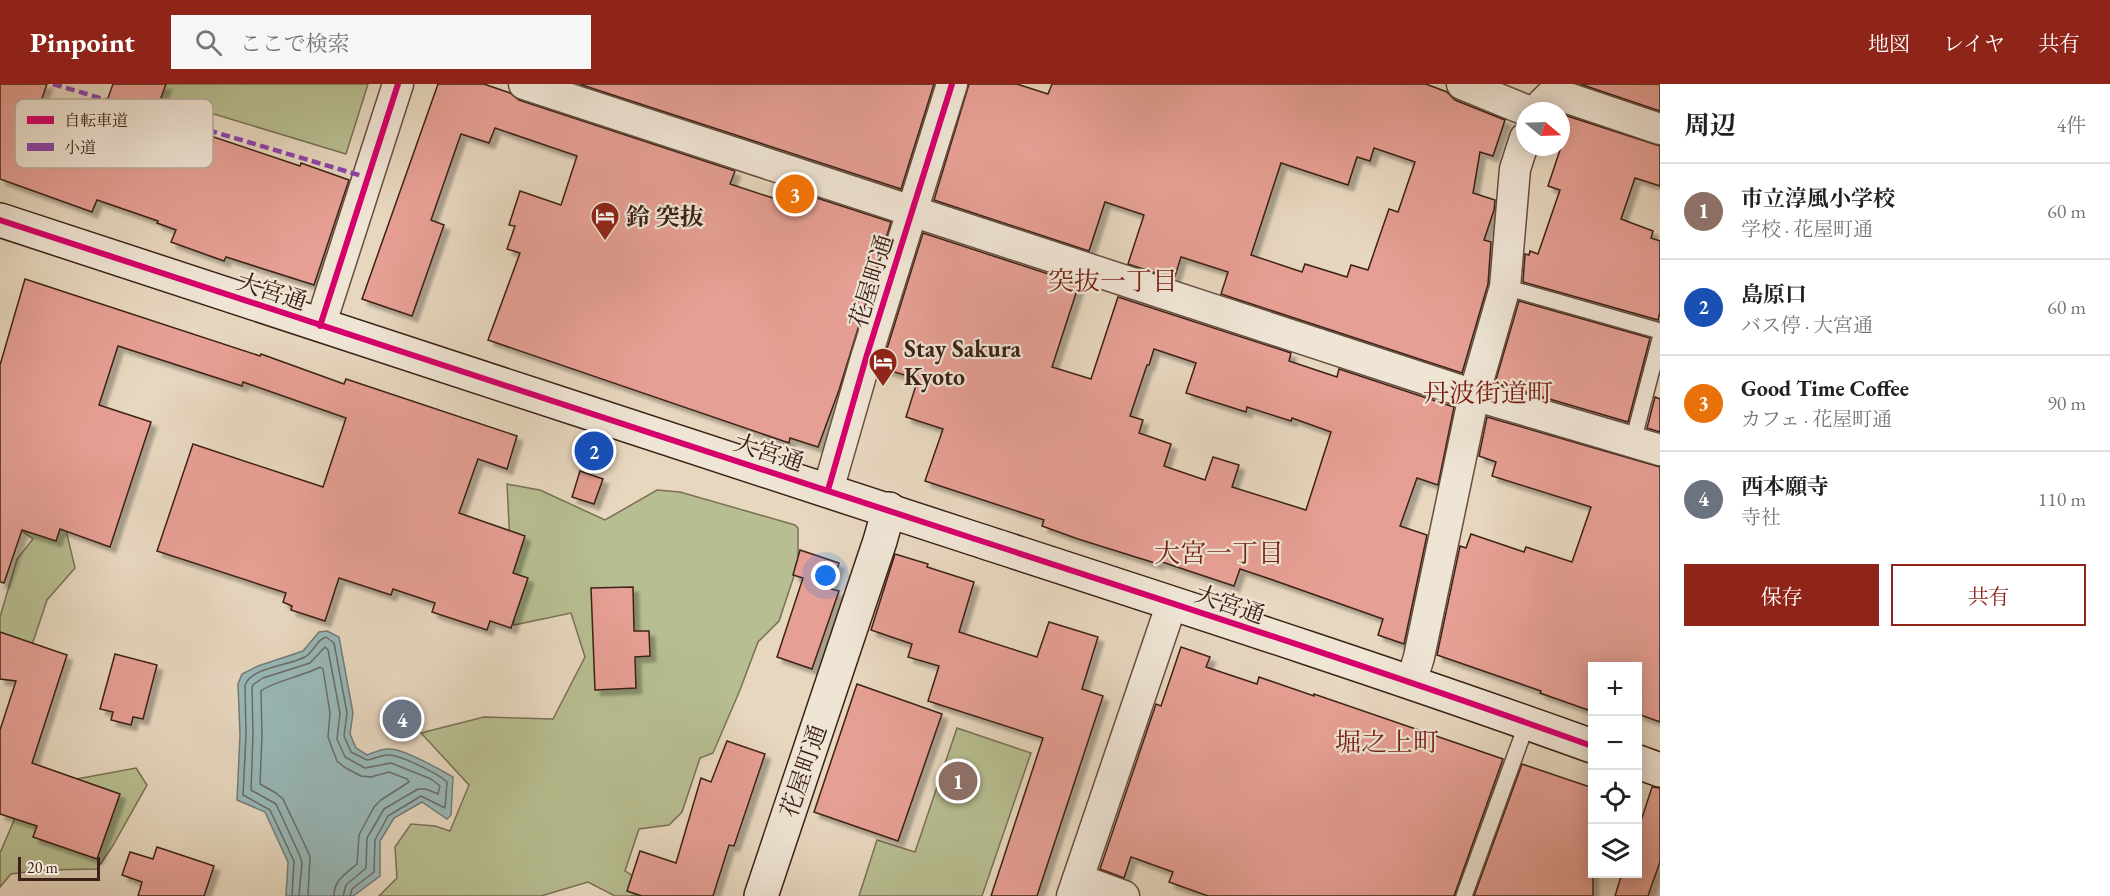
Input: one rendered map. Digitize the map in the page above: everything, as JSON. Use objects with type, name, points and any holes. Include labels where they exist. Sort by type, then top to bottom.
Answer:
[{"type":"street","points":[[320,326],[398,84]]},
{"type":"street","points":[[524,84],[1474,395],[1647,445]]},
{"type":"street","name":"花屋町通","points":[[828,490],[859,381],[951,84]]},
{"type":"street","points":[[1462,84],[1516,106]]},
{"type":"street","points":[[1548,96],[1660,129]]},
{"type":"street","points":[[1411,683],[1419,657],[1474,395],[1505,286],[1515,169],[1519,156]]},
{"type":"street","name":"大宮通","points":[[0,220],[320,326],[889,509],[1588,744]]},
{"type":"street","name":"花屋町通","points":[[761,896],[889,509]]},
{"type":"street","points":[[1124,896],[1075,887],[1172,603]]},
{"type":"street","points":[[1642,763],[1660,770]]},
{"type":"lane","points":[[1505,286],[1660,331]]},
{"type":"lane","points":[[1647,445],[1660,339]]},
{"type":"lane","points":[[1464,896],[1527,723]]},
{"type":"green space","points":[[115,84],[368,84],[346,154],[213,114],[213,99],[164,99]]},
{"type":"green space","points":[[507,484],[540,490],[605,520],[657,490],[680,492],[795,525],[798,528],[798,564],[779,621],[758,642],[713,753],[700,758],[682,812],[669,825],[639,829],[625,871],[643,882],[689,896],[615,896],[588,882],[541,896],[379,896],[397,878],[395,847],[411,824],[435,826],[450,831],[469,785],[421,733],[484,717],[553,719],[585,657],[571,613],[514,625]]},
{"type":"green space","points":[[61,509],[75,568],[47,600],[24,669],[8,680],[0,676],[0,617],[17,559],[33,539],[0,515]]},
{"type":"green space","points":[[957,728],[1031,753],[982,896],[859,896],[877,840],[915,852]]},
{"type":"green space","points":[[136,768],[147,785],[97,869],[42,870],[11,874],[0,887],[0,853],[28,788]]},
{"type":"water","points":[[327,631],[339,637],[353,713],[350,734],[356,748],[367,755],[385,749],[397,750],[422,760],[453,777],[451,815],[447,819],[422,802],[394,818],[380,841],[380,876],[353,896],[286,896],[288,862],[265,812],[237,800],[240,735],[238,684],[242,674],[258,666],[303,651],[319,632]]},
{"type":"building","points":[[0,84],[47,84],[42,99],[15,99],[15,168],[213,168],[213,137],[349,180],[314,285],[226,257],[224,261],[171,242],[176,230],[157,223],[158,221],[97,200],[92,212],[0,179]]},
{"type":"building","points":[[113,84],[166,84],[161,99],[108,99]]},
{"type":"building","points":[[438,84],[484,84],[510,93],[519,100],[735,171],[730,184],[779,200],[783,187],[891,222],[839,390],[818,447],[790,438],[789,443],[488,340],[520,253],[507,249],[515,226],[509,225],[520,191],[561,205],[577,156],[495,128],[489,143],[461,134],[431,220],[444,225],[412,316],[362,299]]},
{"type":"building","points":[[579,84],[934,84],[901,189]]},
{"type":"building","points":[[969,84],[1017,84],[1048,94],[1052,84],[1426,84],[1447,92],[1455,100],[1505,120],[1493,156],[1480,152],[1473,193],[1495,200],[1484,240],[1491,242],[1488,284],[1462,373],[1221,294],[1228,272],[1181,257],[1174,279],[1128,264],[1144,215],[1105,202],[1089,251],[934,200]],"holes":[[[1374,148],[1415,162],[1398,212],[1389,209],[1368,270],[1351,265],[1347,277],[1305,264],[1302,272],[1251,255],[1281,163],[1348,185],[1357,157],[1370,161]]]},
{"type":"building","points":[[1580,84],[1660,84],[1660,111]]},
{"type":"building","points":[[1570,117],[1660,146],[1660,186],[1635,178],[1621,219],[1653,231],[1651,238],[1660,241],[1658,320],[1523,282],[1525,254],[1529,255],[1530,251],[1538,254],[1560,190],[1548,186],[1558,156],[1570,156]]},
{"type":"building","points":[[923,233],[1079,284],[1052,367],[1091,379],[1118,297],[1291,353],[1289,361],[1337,377],[1339,369],[1454,407],[1438,485],[1417,478],[1400,526],[1427,535],[1404,644],[1378,635],[1383,619],[1270,579],[1240,569],[1234,586],[1159,561],[1158,564],[1078,539],[1042,526],[1044,520],[925,481],[943,429],[906,417],[918,379],[881,368]],"holes":[[[1154,349],[1196,363],[1186,393],[1246,412],[1247,407],[1291,421],[1292,418],[1331,432],[1306,510],[1232,487],[1239,465],[1213,457],[1205,480],[1164,466],[1171,444],[1139,433],[1143,420],[1130,416]]]},
{"type":"building","points":[[25,279],[260,356],[261,354],[344,384],[346,379],[517,436],[507,469],[478,459],[459,513],[525,536],[513,573],[528,578],[511,628],[490,621],[487,630],[432,612],[435,603],[393,589],[391,595],[339,578],[325,621],[291,610],[292,606],[283,602],[286,593],[157,551],[193,444],[323,487],[346,418],[243,382],[242,386],[118,346],[99,405],[151,422],[110,547],[60,529],[56,541],[22,530],[4,583],[0,582],[0,365]]},
{"type":"building","points":[[1519,301],[1650,338],[1628,422],[1495,383]]},
{"type":"building","points":[[1655,397],[1660,399],[1660,432],[1647,428]]},
{"type":"building","points":[[1487,417],[1660,467],[1660,722],[1642,715],[1642,662],[1588,662],[1588,710],[1437,655],[1460,546],[1466,548],[1471,534],[1524,552],[1526,547],[1572,562],[1591,507],[1492,476],[1496,462],[1479,456]]},
{"type":"building","points":[[580,471],[603,479],[594,504],[572,497]]},
{"type":"building","points":[[800,550],[839,563],[831,589],[839,591],[812,669],[777,657],[803,578],[793,575]]},
{"type":"building","points":[[895,554],[974,582],[959,632],[1037,657],[1049,622],[1098,637],[1082,689],[1103,696],[1037,896],[991,896],[1043,738],[928,701],[939,666],[908,657],[912,644],[871,630]]},
{"type":"building","points":[[633,587],[634,631],[649,631],[650,656],[635,657],[636,688],[595,690],[591,588]]},
{"type":"building","points":[[0,632],[67,655],[32,763],[120,794],[97,859],[33,837],[37,826],[0,814],[0,730],[16,681],[0,679]]},
{"type":"building","points":[[1181,647],[1210,657],[1206,667],[1257,684],[1259,677],[1314,696],[1314,694],[1503,759],[1454,896],[1208,896],[1169,882],[1173,872],[1131,857],[1124,878],[1100,869],[1156,704],[1161,706]]},
{"type":"building","points":[[115,654],[157,665],[143,719],[133,717],[131,725],[111,720],[113,712],[100,709]]},
{"type":"building","points":[[857,684],[942,714],[898,841],[814,812]]},
{"type":"building","points":[[727,741],[765,754],[734,846],[729,845],[713,896],[642,896],[627,891],[640,851],[676,863],[701,778],[711,782]]},
{"type":"building","points":[[1522,764],[1588,786],[1588,878],[1593,878],[1593,896],[1474,896]]},
{"type":"building","points":[[1652,787],[1660,788],[1660,862],[1648,896],[1615,896],[1620,878],[1642,878],[1642,818]]},
{"type":"building","points":[[157,847],[214,866],[204,896],[138,896],[142,882],[122,875],[130,852],[153,859]]},
{"type":"marked path","points":[[53,84],[103,99]]},
{"type":"marked path","points":[[213,132],[369,178]]},
{"type":"cycle path","points":[[320,326],[398,84]]},
{"type":"cycle path","points":[[828,490],[866,358],[952,84]]},
{"type":"cycle path","points":[[0,220],[1282,639],[1588,745]]},
{"type":"place","name":"Good Time Coffee","points":[[795,194]]},
{"type":"place","name":"鈴 突抜","points":[[605,242]]},
{"type":"place","name":"Stay Sakura Kyoto","points":[[883,388]]},
{"type":"place","name":"島原口","points":[[594,451]]},
{"type":"place","name":"西本願寺","points":[[402,719]]},
{"type":"place","name":"市立淳風小学校","points":[[958,781]]},
{"type":"district","name":"突抜一丁目","points":[[1113,281]]},
{"type":"district","name":"丹波街道町","points":[[1488,393]]},
{"type":"district","name":"大宮一丁目","points":[[1219,553]]},
{"type":"district","name":"堀之上町","points":[[1387,742]]}]
